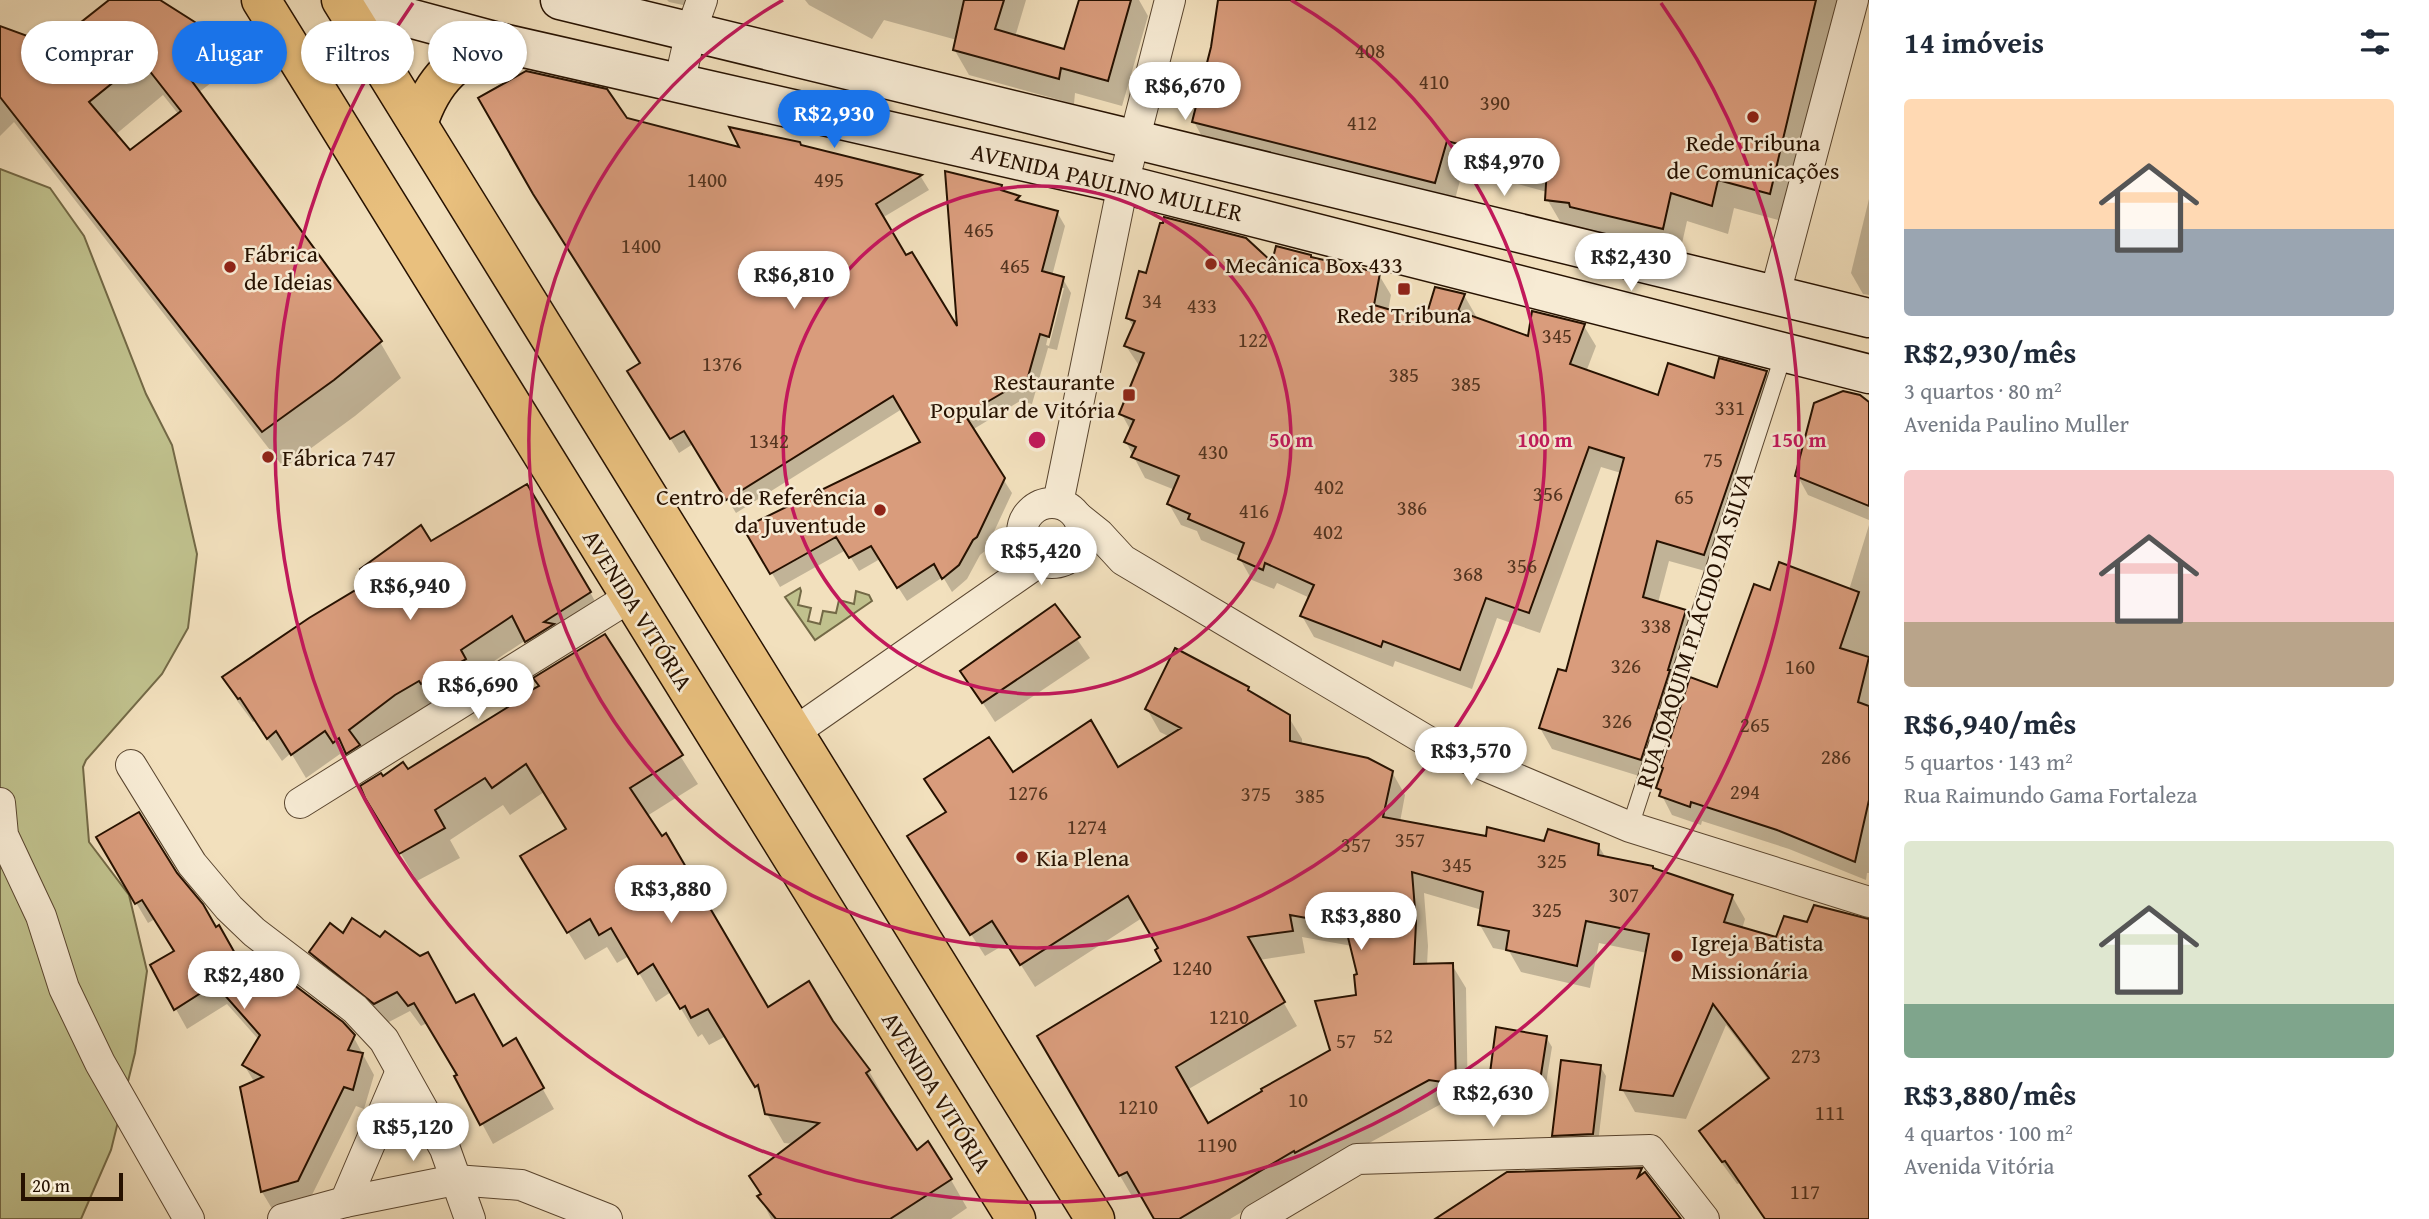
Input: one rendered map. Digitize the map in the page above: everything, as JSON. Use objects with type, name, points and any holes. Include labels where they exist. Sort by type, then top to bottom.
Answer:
[{"type":"main road","name":"AVENIDA VITÓRIA","points":[[261,0],[1016,1219]]},
{"type":"main road","name":"AVENIDA PAULINO MULLER","points":[[342,0],[428,23]]},
{"type":"main road","points":[[342,0],[1095,1219]]},
{"type":"main road","name":"AVENIDA PAULINO MULLER","points":[[560,0],[696,15],[1135,141],[1869,317]]},
{"type":"main road","name":"AVENIDA PAULINO MULLER","points":[[527,49],[1123,184],[1869,374]]},
{"type":"main road","points":[[418,124],[431,90],[436,84]]},
{"type":"main road","points":[[1447,267],[1460,218]]},
{"type":"main road","points":[[1592,304],[1616,256]]},
{"type":"street","points":[[793,733],[1054,560],[1075,553],[1081,542],[1082,529],[1068,510],[1123,184],[1170,0]]},
{"type":"street","points":[[1775,294],[1853,0]]},
{"type":"street","points":[[679,84],[696,15]]},
{"type":"street","points":[[1123,560],[1054,560],[1030,554],[1023,543],[1021,530],[1025,518],[1045,503],[1068,510],[1099,534],[1123,560],[1429,742],[1630,827],[1869,902]]},
{"type":"street","points":[[300,803],[630,597]]},
{"type":"street","points":[[131,765],[192,864],[229,908],[254,932],[355,1009],[384,1041],[446,1149],[470,1219]]},
{"type":"street","points":[[0,803],[3,835],[41,916],[64,988],[100,1063],[189,1219]]},
{"type":"street","points":[[345,1202],[401,1070]]},
{"type":"street","points":[[1256,1219],[1357,1159],[1650,1150],[1704,1219]]},
{"type":"street","points":[[283,1219],[345,1202],[455,1180],[521,1185],[607,1219]]},
{"type":"lane","name":"RUA JOAQUIM PLÁCIDO DA SILVA","points":[[1630,827],[1784,353]]},
{"type":"green space","points":[[0,169],[50,188],[84,236],[146,394],[172,445],[197,554],[188,628],[162,674],[86,760],[83,767],[89,842],[129,895],[147,971],[135,1053],[111,1150],[81,1219],[0,1219]]},
{"type":"green space","points":[[800,588],[798,605],[811,608],[808,621],[820,624],[823,611],[836,613],[839,600],[854,604],[856,591],[869,595],[872,601],[815,640],[785,597]]},
{"type":"building","name":"Fábrica de Ideias","points":[[109,0],[160,0],[193,21],[172,21],[172,84],[194,84],[382,341],[262,432],[0,97],[0,26],[21,34],[21,84],[111,84],[89,102],[130,150],[181,111],[158,82],[158,21],[82,21]]},
{"type":"building","points":[[964,0],[1004,0],[995,29],[1064,49],[1079,0],[1131,0],[1108,81],[1061,68],[1059,79],[953,50]]},
{"type":"building","points":[[1218,0],[1816,0],[1770,194],[1718,180],[1712,206],[1671,193],[1663,229],[1570,207],[1569,203],[1545,200],[1547,168],[1447,141],[1435,183],[1192,122],[1211,47]]},
{"type":"building","points":[[527,71],[607,89],[627,118],[739,147],[729,127],[800,142],[801,145],[922,175],[876,204],[906,255],[912,252],[957,326],[945,171],[1002,185],[1001,190],[1020,196],[1016,200],[1058,211],[1042,271],[1064,277],[1049,337],[1040,334],[1024,391],[1011,388],[965,415],[1005,478],[977,537],[959,565],[942,579],[934,564],[897,588],[871,546],[849,558],[836,537],[770,574],[743,528],[920,442],[893,396],[726,500],[684,431],[670,439],[627,371],[640,363],[533,194],[478,98],[503,84],[527,84]]},
{"type":"building","points":[[1164,217],[1246,238],[1272,262],[1276,246],[1380,273],[1374,305],[1425,320],[1435,287],[1465,294],[1458,311],[1528,336],[1532,311],[1585,324],[1570,364],[1658,395],[1668,363],[1714,378],[1719,358],[1767,371],[1704,555],[1657,541],[1643,597],[1686,610],[1641,760],[1539,728],[1558,669],[1566,671],[1624,458],[1589,447],[1529,613],[1486,598],[1460,670],[1383,641],[1381,647],[1300,616],[1314,585],[1265,563],[1263,570],[1238,559],[1244,543],[1188,519],[1190,514],[1167,504],[1179,476],[1131,457],[1136,447],[1124,442],[1134,420],[1119,414],[1144,353],[1124,346],[1135,321],[1126,318],[1139,271],[1146,273]]},
{"type":"building","points":[[1843,391],[1860,395],[1869,402],[1869,506],[1795,476],[1814,403]]},
{"type":"building","points":[[527,484],[591,592],[544,622],[554,624],[525,642],[512,616],[461,650],[466,659],[395,695],[349,730],[360,745],[346,754],[339,738],[333,743],[325,731],[291,755],[276,731],[267,739],[240,698],[238,699],[222,677],[309,618],[367,583],[360,569],[421,525],[431,541]]},
{"type":"building","points":[[1779,562],[1859,592],[1840,648],[1869,657],[1858,702],[1869,706],[1869,800],[1855,862],[1777,830],[1691,802],[1690,807],[1659,796],[1661,790],[1656,788],[1690,677],[1717,687],[1754,584],[1770,590]]},
{"type":"building","points":[[1055,604],[1080,637],[982,703],[960,671]]},
{"type":"building","points":[[605,634],[683,755],[630,788],[662,836],[666,833],[768,1007],[809,981],[833,1021],[870,1070],[866,1073],[917,1150],[928,1141],[952,1179],[890,1219],[776,1219],[757,1196],[761,1194],[749,1176],[819,1123],[765,1114],[758,1085],[755,1087],[708,1009],[691,1018],[685,1006],[680,1009],[653,964],[638,974],[611,928],[599,935],[590,919],[567,933],[520,856],[566,829],[526,764],[492,788],[485,778],[435,810],[445,828],[399,854],[365,798],[360,786],[381,773],[383,776],[403,762],[408,769],[508,707],[506,704],[539,686],[533,678]]},
{"type":"building","points":[[1175,648],[1249,687],[1248,690],[1290,715],[1290,741],[1368,758],[1393,771],[1383,817],[1486,836],[1487,827],[1544,841],[1548,829],[1599,844],[1598,855],[1653,866],[1733,895],[1724,922],[1776,937],[1784,916],[1807,922],[1814,905],[1869,919],[1869,1219],[1765,1219],[1725,1161],[1722,1162],[1699,1131],[1769,1078],[1713,1004],[1673,1096],[1620,1090],[1649,934],[1586,921],[1577,966],[1506,950],[1509,931],[1478,925],[1483,892],[1412,872],[1416,922],[1414,964],[1453,963],[1456,1084],[1429,1080],[1295,1153],[1294,1151],[1179,1219],[1154,1219],[1127,1172],[1119,1176],[1037,1036],[1161,961],[1155,950],[1158,948],[1128,896],[1020,965],[992,921],[970,935],[907,836],[946,812],[924,779],[989,737],[1013,772],[1091,720],[1118,767],[1181,728],[1145,709]],"holes":[[[1290,915],[1345,925],[1357,974],[1354,975],[1356,995],[1315,1001],[1330,1050],[1208,1123],[1176,1067],[1285,1002],[1248,937],[1293,931]]]},
{"type":"building","points":[[139,812],[177,873],[203,904],[216,927],[219,925],[245,971],[260,959],[343,1022],[355,1035],[348,1050],[363,1053],[353,1090],[344,1087],[298,1181],[261,1192],[240,1087],[263,1077],[242,1065],[260,1035],[215,984],[174,1010],[150,965],[174,951],[142,900],[135,904],[96,837]]},
{"type":"building","points":[[352,918],[380,937],[385,931],[420,956],[428,952],[456,1003],[474,994],[503,1046],[516,1038],[544,1088],[480,1125],[454,1076],[457,1075],[414,1003],[408,1006],[397,992],[374,1004],[309,952],[330,923],[343,933]]},
{"type":"building","points":[[1496,1027],[1547,1036],[1540,1081],[1490,1073]]},
{"type":"building","points":[[1561,1060],[1601,1065],[1593,1134],[1552,1136]]},
{"type":"building","points":[[1642,1168],[1638,1177],[1645,1172],[1681,1219],[1435,1219],[1507,1172]]},
{"type":"place","name":"Rede Tribuna de Comunicações","points":[[1753,117]]},
{"type":"place","name":"Mecânica Box 433","points":[[1211,264]]},
{"type":"place","name":"Fábrica de Ideias","points":[[230,267]]},
{"type":"place","name":"Rede Tribuna","points":[[1404,289]]},
{"type":"place","name":"Restaurante Popular de Vitória","points":[[1129,395]]},
{"type":"place","name":"Fábrica 747","points":[[268,457]]},
{"type":"place","name":"Centro de Referência da Juventude","points":[[880,510]]},
{"type":"place","name":"Kia Plena","points":[[1022,857]]},
{"type":"place","name":"Igreja Batista Missionária","points":[[1677,956]]}]
